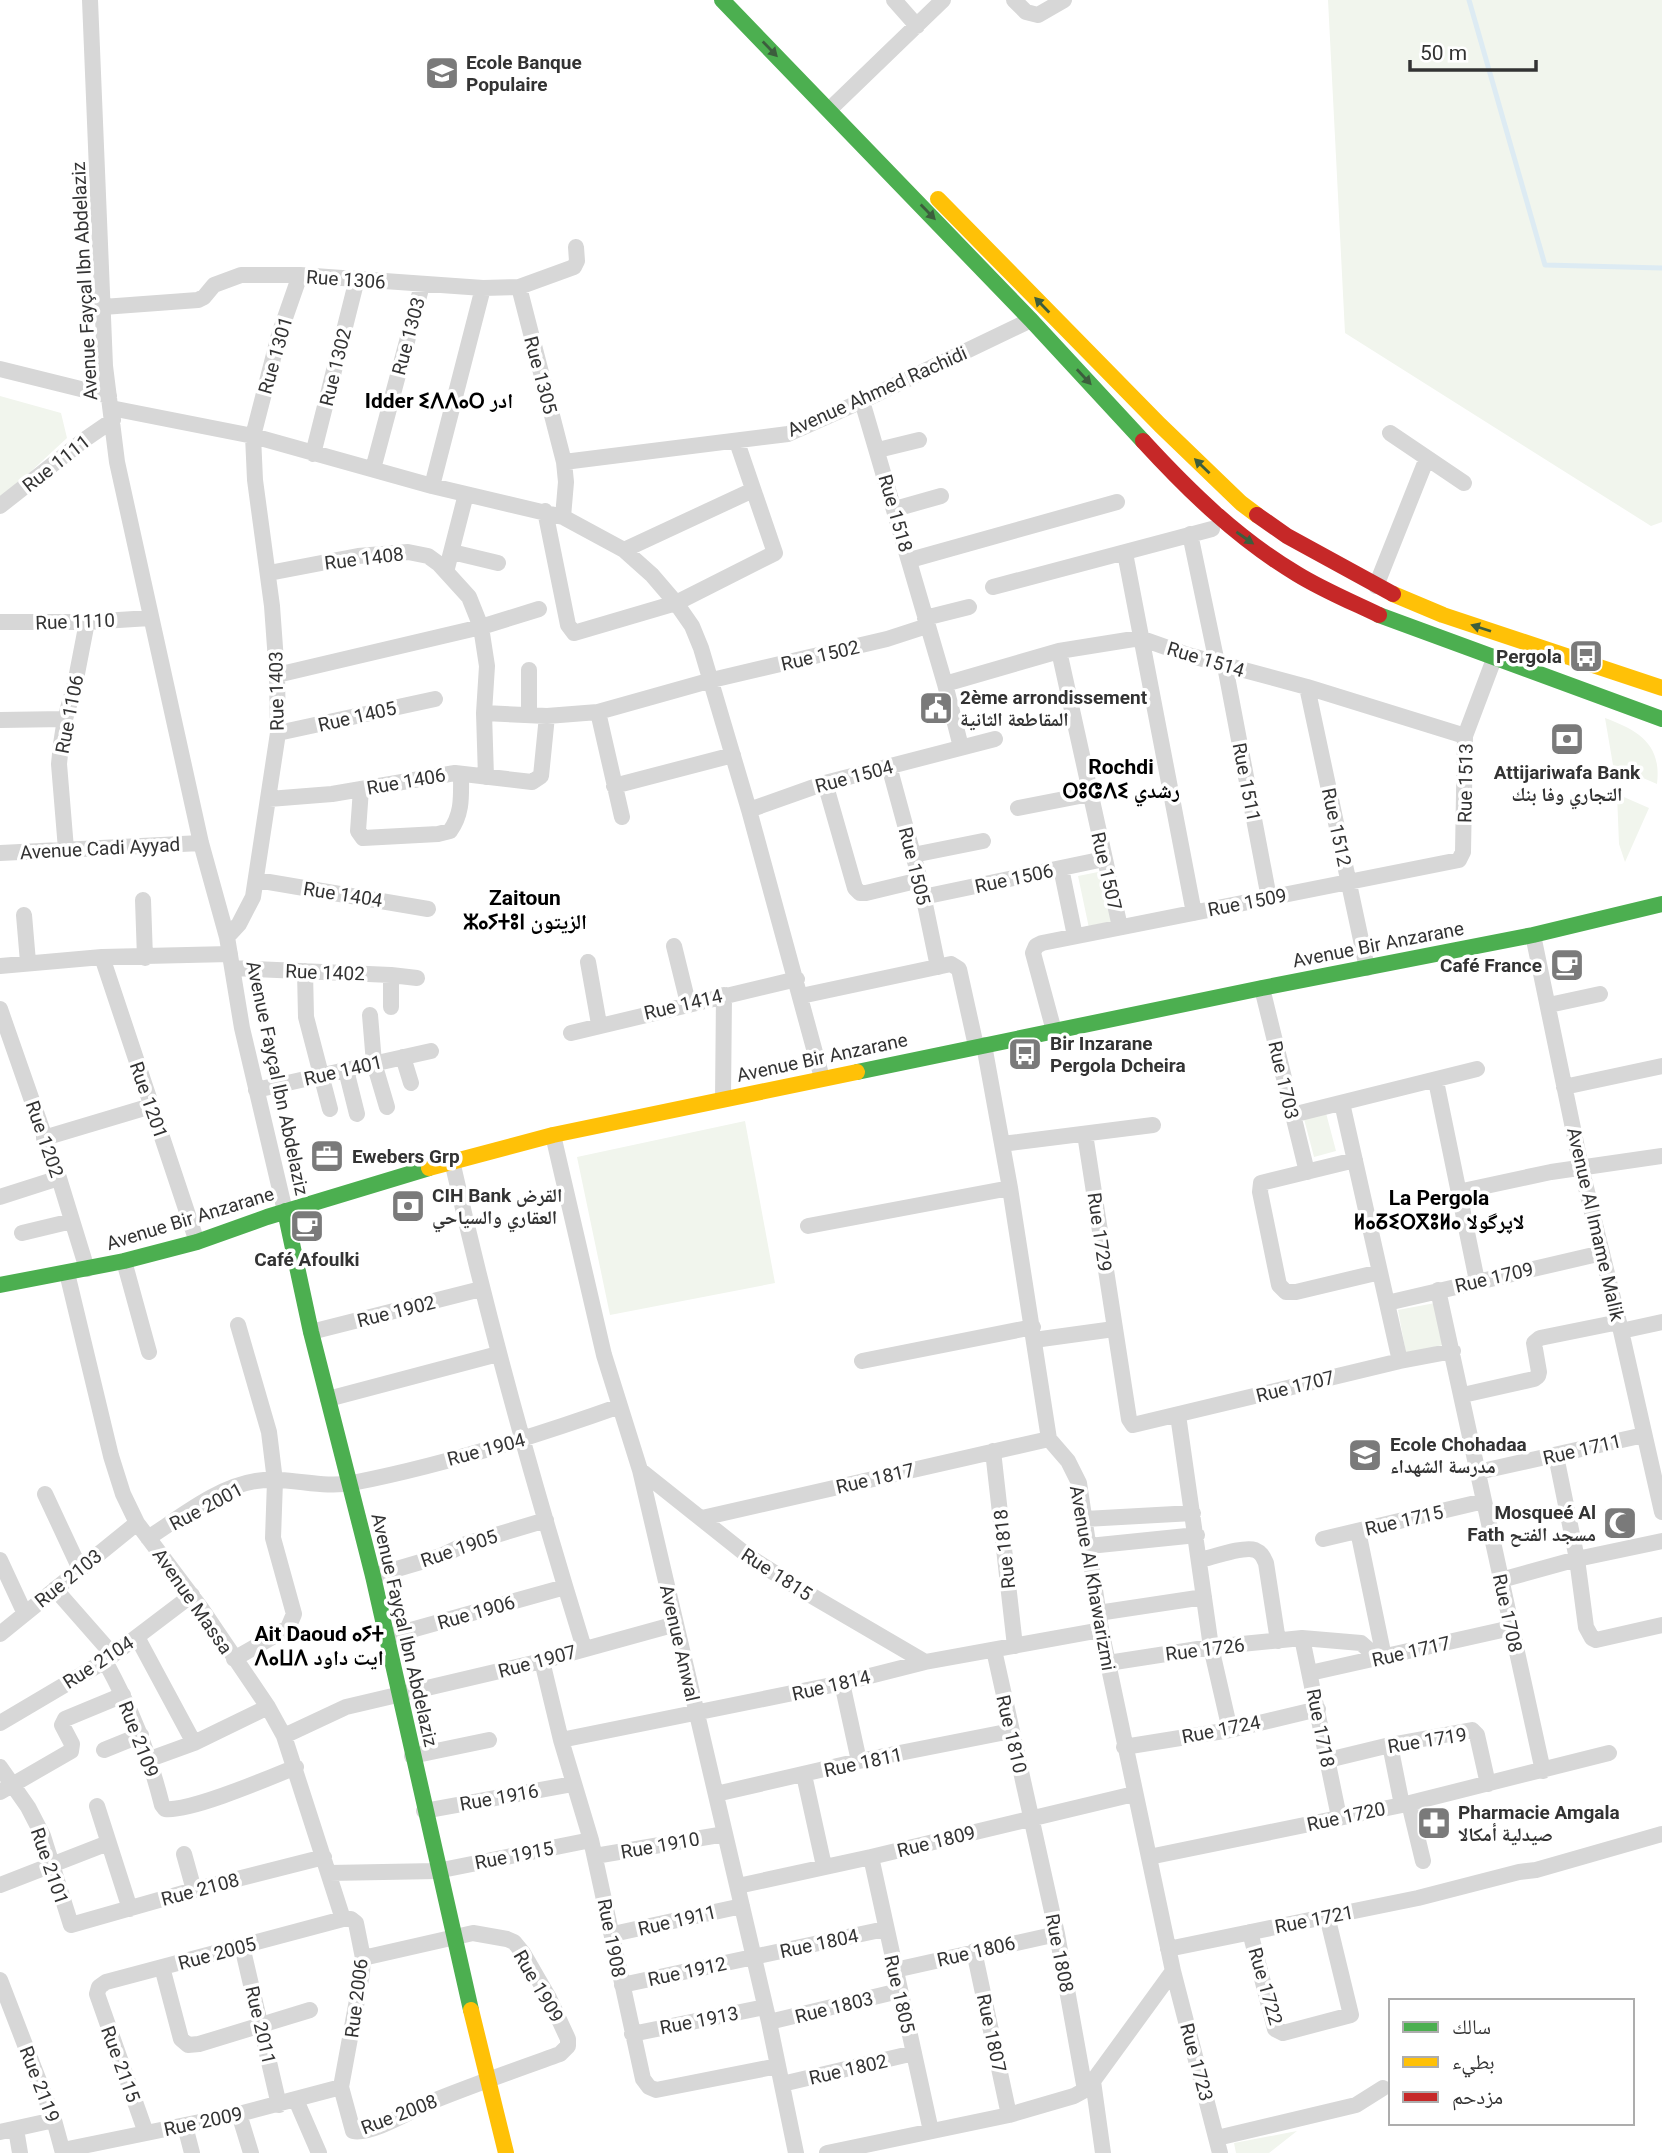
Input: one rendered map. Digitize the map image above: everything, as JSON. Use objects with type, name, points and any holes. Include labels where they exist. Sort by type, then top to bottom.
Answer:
[{"type":"street","name":"Avenue Fayçal Ibn Abdelaziz","points":[[90,0],[105,366],[117,462],[201,843],[228,937],[256,1090],[311,1332],[373,1576],[437,1871],[506,2153]]},
{"type":"street","points":[[722,0],[838,102],[1031,320],[1158,457],[1232,528],[1297,574],[1387,619],[1662,719]]},
{"type":"street","points":[[894,0],[917,26]]},
{"type":"street","points":[[838,102],[943,0]]},
{"type":"street","points":[[1014,0],[1026,12],[1038,16],[1064,0]]},
{"type":"street","points":[[929,190],[1160,425],[1241,503],[1287,536],[1376,586],[1443,615],[1662,688]]},
{"type":"street","name":"Rue 1306","points":[[103,307],[198,300],[215,285],[241,275],[300,275],[483,288],[519,287],[574,267],[577,261],[576,247]]},
{"type":"street","name":"Rue 1301","points":[[253,436],[279,335],[300,275]]},
{"type":"street","name":"Rue 1302","points":[[313,454],[358,279]]},
{"type":"street","name":"Rue 1303","points":[[373,470],[422,285]]},
{"type":"street","name":"Rue 1305","points":[[519,287],[564,462]]},
{"type":"street","points":[[432,486],[483,288]]},
{"type":"street","name":"Avenue Ahmed Rachidi","points":[[564,462],[788,434],[1031,320]]},
{"type":"street","points":[[0,369],[111,408],[253,436],[466,495],[563,516],[624,550],[652,575],[692,626],[712,680],[822,1078]]},
{"type":"street","name":"Rue 1518","points":[[862,401],[926,622]]},
{"type":"street","name":"Rue 1111","points":[[0,506],[84,440],[111,408]]},
{"type":"street","points":[[1390,433],[1464,483]]},
{"type":"street","name":"Rue 1403","points":[[228,937],[248,908],[257,880],[278,733],[277,675],[269,573],[255,480],[253,436]]},
{"type":"street","points":[[878,450],[919,440]]},
{"type":"street","points":[[545,511],[568,625],[574,633],[676,603],[773,555],[776,551],[737,442]]},
{"type":"street","points":[[1376,586],[1427,458]]},
{"type":"street","points":[[563,516],[566,482],[564,462]]},
{"type":"street","points":[[624,550],[752,490]]},
{"type":"street","points":[[446,572],[466,495]]},
{"type":"street","points":[[895,509],[941,496]]},
{"type":"street","points":[[910,560],[1117,502]]},
{"type":"street","points":[[993,587],[1212,529]]},
{"type":"street","name":"Rue 1511","points":[[1189,534],[1221,664],[1269,898]]},
{"type":"street","name":"Rue 1408","points":[[269,573],[349,558],[408,552],[428,556],[446,572],[469,597],[481,628],[487,666],[484,713],[486,777]]},
{"type":"street","points":[[452,552],[498,563]]},
{"type":"street","points":[[1125,552],[1194,913]]},
{"type":"street","name":"Rue 1502","points":[[484,713],[548,716],[598,712],[712,680],[887,639],[969,607]]},
{"type":"street","points":[[277,675],[481,628],[540,609]]},
{"type":"street","name":"Rue 1110","points":[[0,622],[87,622],[150,618]]},
{"type":"street","name":"Rue 1106","points":[[66,849],[60,764],[65,719],[87,622]]},
{"type":"street","points":[[926,622],[961,747]]},
{"type":"street","name":"Rue 1514","points":[[945,684],[1059,651],[1140,638],[1465,736]]},
{"type":"street","name":"Rue 1507","points":[[1059,651],[1120,927]]},
{"type":"street","name":"Rue 1513","points":[[1451,862],[1459,860],[1463,852],[1465,736],[1494,659]]},
{"type":"street","points":[[529,670],[529,715]]},
{"type":"street","name":"Rue 1512","points":[[1307,687],[1367,968]]},
{"type":"street","name":"Rue 1405","points":[[278,733],[435,699]]},
{"type":"street","points":[[598,712],[622,817]]},
{"type":"street","name":"Rue 1406","points":[[269,799],[317,796],[444,774],[532,782],[541,776],[548,716]]},
{"type":"street","points":[[0,720],[65,719]]},
{"type":"street","name":"Rue 1504","points":[[749,810],[825,783],[995,739]]},
{"type":"street","points":[[614,786],[733,755]]},
{"type":"street","name":"Rue 1505","points":[[889,766],[914,855],[938,967]]},
{"type":"street","points":[[361,789],[358,831],[363,838],[438,834],[450,831],[458,820],[461,774]]},
{"type":"street","points":[[825,783],[855,888],[860,893],[866,893],[920,880]]},
{"type":"street","points":[[1018,808],[1090,794]]},
{"type":"street","points":[[914,855],[983,841]]},
{"type":"street","name":"Avenue Cadi Ayyad","points":[[0,853],[201,843]]},
{"type":"street","name":"Rue 1506","points":[[923,897],[1104,859]]},
{"type":"street","name":"Rue 1509","points":[[1054,1031],[1033,953],[1036,946],[1042,943],[1451,862]]},
{"type":"street","points":[[1061,868],[1075,936]]},
{"type":"street","name":"Rue 1404","points":[[257,880],[428,909]]},
{"type":"street","points":[[143,900],[145,958]]},
{"type":"street","name":"Avenue Bir Anzarane","points":[[0,1285],[124,1261],[197,1242],[285,1211],[452,1160],[553,1135],[1262,988],[1533,936],[1662,904]]},
{"type":"street","points":[[24,915],[28,962]]},
{"type":"street","name":"Avenue Al Imame Malik","points":[[1533,936],[1581,1167],[1644,1435],[1656,1455],[1662,1512]]},
{"type":"street","points":[[674,946],[688,1003]]},
{"type":"street","points":[[0,966],[102,957],[231,961]]},
{"type":"street","name":"Rue 1201","points":[[102,957],[197,1242]]},
{"type":"street","name":"Rue 1402","points":[[231,961],[305,971],[417,978]]},
{"type":"street","points":[[588,962],[599,1024]]},
{"type":"street","points":[[801,996],[951,964],[959,969],[980,1046]]},
{"type":"street","points":[[305,971],[306,1017],[330,1110]]},
{"type":"street","points":[[391,975],[391,1007]]},
{"type":"street","name":"Rue 1414","points":[[571,1033],[599,1024],[796,979]]},
{"type":"street","name":"Rue 1703","points":[[1262,988],[1307,1172]]},
{"type":"street","points":[[1549,1004],[1600,994]]},
{"type":"street","points":[[723,1099],[724,995]]},
{"type":"street","name":"Rue 1202","points":[[0,1009],[59,1178],[87,1269]]},
{"type":"street","points":[[370,1015],[374,1063],[387,1107]]},
{"type":"street","name":"Avenue Al Khawarizmi","points":[[980,1046],[1010,1188],[1049,1439],[1068,1461],[1079,1483],[1101,1630],[1173,1972]]},
{"type":"street","name":"Rue 1401","points":[[256,1090],[431,1051]]},
{"type":"street","points":[[403,1057],[411,1083]]},
{"type":"street","points":[[1564,1087],[1662,1066]]},
{"type":"street","points":[[1292,1115],[1477,1069]]},
{"type":"street","points":[[346,1070],[357,1114]]},
{"type":"street","points":[[1436,1081],[1477,1281]]},
{"type":"street","points":[[1342,1103],[1400,1361]]},
{"type":"street","points":[[44,1138],[151,1106]]},
{"type":"street","points":[[1002,1144],[1153,1125]]},
{"type":"street","name":"Rue 1729","points":[[1086,1134],[1129,1419],[1133,1425],[1138,1424]]},
{"type":"street","name":"Avenue Anwal","points":[[553,1135],[604,1355],[640,1471],[738,1886],[796,2153]]},
{"type":"street","points":[[1458,1192],[1551,1172],[1662,1156]]},
{"type":"street","points":[[452,1160],[498,1353],[584,1648]]},
{"type":"street","points":[[1355,1160],[1261,1183],[1279,1285],[1286,1292],[1296,1292],[1380,1272]]},
{"type":"street","points":[[0,1197],[59,1178]]},
{"type":"street","points":[[808,1226],[1010,1188]]},
{"type":"street","points":[[22,1233],[72,1221]]},
{"type":"street","name":"Rue 1709","points":[[1387,1303],[1602,1253]]},
{"type":"street","points":[[124,1261],[149,1352]]},
{"type":"street","name":"Avenue Massa","points":[[67,1273],[111,1456],[123,1494],[137,1522],[192,1595],[268,1707],[284,1736],[343,1919]]},
{"type":"street","name":"Rue 1902","points":[[311,1332],[481,1289]]},
{"type":"street","name":"Rue 1708","points":[[1438,1290],[1543,1771]]},
{"type":"street","points":[[1463,1395],[1534,1379],[1539,1372],[1534,1343],[1540,1338],[1662,1322]]},
{"type":"street","points":[[234,1659],[288,1628],[294,1614],[273,1538],[275,1481],[269,1432],[238,1325]]},
{"type":"street","points":[[862,1361],[1033,1333],[1114,1329]]},
{"type":"street","name":"Rue 1707","points":[[1138,1424],[1400,1361],[1453,1351]]},
{"type":"street","points":[[328,1399],[498,1353]]},
{"type":"street","name":"Rue 1904","points":[[350,1484],[522,1441],[620,1406]]},
{"type":"street","points":[[1178,1415],[1211,1647],[1230,1730]]},
{"type":"street","name":"Rue 1711","points":[[1478,1472],[1644,1435]]},
{"type":"street","name":"Rue 1817","points":[[702,1518],[1049,1439]]},
{"type":"street","name":"Rue 1818","points":[[993,1451],[1015,1647]]},
{"type":"street","points":[[1556,1456],[1577,1559],[1586,1627],[1592,1638],[1596,1640],[1662,1625]]},
{"type":"street","name":"Rue 1815","points":[[640,1471],[760,1564],[925,1662]]},
{"type":"street","name":"Rue 2001","points":[[148,1538],[203,1503],[233,1488],[257,1481],[350,1484]]},
{"type":"street","points":[[45,1494],[80,1569]]},
{"type":"street","name":"Rue 1715","points":[[1323,1539],[1484,1501]]},
{"type":"street","points":[[1085,1519],[1193,1513]]},
{"type":"street","name":"Rue 1905","points":[[373,1576],[546,1520]]},
{"type":"street","name":"Rue 2103","points":[[0,1634],[137,1522]]},
{"type":"street","points":[[1358,1531],[1381,1658]]},
{"type":"street","points":[[1088,1546],[1197,1535]]},
{"type":"street","points":[[1501,1580],[1577,1559],[1662,1541]]},
{"type":"street","points":[[1200,1560],[1254,1549],[1262,1554],[1266,1563],[1278,1641]]},
{"type":"street","points":[[0,1560],[24,1614]]},
{"type":"street","name":"Rue 1906","points":[[386,1637],[565,1587]]},
{"type":"street","name":"Rue 2109","points":[[55,1589],[108,1658],[141,1735],[165,1809],[176,1809],[225,1794],[296,1768]]},
{"type":"street","name":"Rue 2104","points":[[0,1723],[108,1658],[192,1595]]},
{"type":"street","points":[[1098,1613],[1204,1597]]},
{"type":"street","name":"Rue 1907","points":[[284,1736],[346,1707],[542,1661],[676,1624]]},
{"type":"street","name":"Rue 1717","points":[[1310,1673],[1511,1628]]},
{"type":"street","name":"Rue 1814","points":[[561,1740],[842,1684],[925,1662],[1101,1630]]},
{"type":"street","points":[[137,1637],[194,1743]]},
{"type":"street","name":"Rue 1726","points":[[1108,1663],[1211,1647],[1302,1638],[1361,1643],[1381,1658]]},
{"type":"street","name":"Rue 1718","points":[[1302,1638],[1339,1817]]},
{"type":"street","name":"Rue 1810","points":[[994,1650],[1032,1817]]},
{"type":"street","name":"Rue 1908","points":[[542,1661],[561,1740],[595,1856],[643,2079],[656,2090],[778,2066]]},
{"type":"street","points":[[842,1684],[859,1761]]},
{"type":"street","points":[[7,1789],[71,1751],[72,1744],[62,1725],[65,1719],[123,1695]]},
{"type":"street","points":[[150,1759],[194,1743],[268,1707]]},
{"type":"street","name":"Rue 1724","points":[[1124,1746],[1230,1730],[1318,1709]]},
{"type":"street","name":"Rue 1719","points":[[1328,1760],[1472,1730],[1477,1735],[1488,1784]]},
{"type":"street","name":"Rue 1811","points":[[716,1794],[859,1761],[1011,1731]]},
{"type":"street","points":[[104,1751],[141,1735]]},
{"type":"street","points":[[412,1756],[489,1740]]},
{"type":"street","points":[[1390,1745],[1423,1861]]},
{"type":"street","name":"Rue 1720","points":[[1149,1857],[1405,1804],[1609,1754]]},
{"type":"street","name":"Rue 2101","points":[[0,1767],[7,1789],[43,1836],[69,1922],[71,1925],[78,1925]]},
{"type":"street","points":[[804,1775],[824,1866]]},
{"type":"street","name":"Rue 1916","points":[[424,1811],[573,1784]]},
{"type":"street","name":"Rue 1809","points":[[738,1886],[1134,1794]]},
{"type":"street","points":[[97,1806],[130,1909]]},
{"type":"street","name":"Rue 1808","points":[[1032,1817],[1103,2153]]},
{"type":"street","name":"Rue 1910","points":[[595,1856],[725,1834]]},
{"type":"street","name":"Rue 1721","points":[[1168,1949],[1418,1898],[1518,1872],[1536,1870],[1662,1834]]},
{"type":"street","name":"Rue 1915","points":[[329,1873],[437,1871],[591,1840]]},
{"type":"street","points":[[0,1885],[108,1843]]},
{"type":"street","points":[[184,1854],[194,1890]]},
{"type":"street","name":"Rue 2108","points":[[78,1925],[194,1890],[324,1857]]},
{"type":"street","name":"Rue 1805","points":[[871,1857],[931,2131]]},
{"type":"street","name":"Rue 1911","points":[[613,1934],[742,1906]]},
{"type":"street","name":"Rue 1722","points":[[1250,1931],[1275,2029],[1283,2033],[1351,2015],[1327,1916]]},
{"type":"street","name":"Rue 2005","points":[[97,1994],[99,1987],[106,1982],[343,1919]]},
{"type":"street","name":"Rue 2006","points":[[341,2087],[363,1958],[356,1923],[351,1919],[343,1919]]},
{"type":"street","name":"Rue 1804","points":[[753,1958],[885,1929]]},
{"type":"street","name":"Rue 1909","points":[[453,1937],[482,1934],[507,1939],[519,1947],[549,1998],[568,2039],[568,2046],[560,2054],[488,2080]]},
{"type":"street","name":"Rue 1806","points":[[895,1970],[1057,1934]]},
{"type":"street","points":[[363,1958],[453,1937]]},
{"type":"street","name":"Rue 2011","points":[[242,1946],[279,2105]]},
{"type":"street","name":"Rue 1807","points":[[974,1951],[1009,2115]]},
{"type":"street","name":"Rue 1912","points":[[622,1985],[753,1958]]},
{"type":"street","points":[[162,1967],[181,2039],[188,2045],[310,2010]]},
{"type":"street","points":[[827,2153],[853,2150],[1009,2115],[1074,2096],[1089,2085],[1173,1972]]},
{"type":"street","name":"Rue 1723","points":[[1173,1972],[1218,2146]]},
{"type":"street","name":"Rue 2119","points":[[0,1980],[54,2120],[70,2151]]},
{"type":"street","name":"Rue 1803","points":[[767,2015],[899,1991]]},
{"type":"street","name":"Rue 2115","points":[[97,1994],[140,2134],[136,2153]]},
{"type":"street","name":"Rue 1913","points":[[632,2034],[767,2015]]},
{"type":"street","name":"Rue 1802","points":[[782,2084],[914,2053]]},
{"type":"street","name":"Rue 2008","points":[[341,2087],[352,2129],[359,2132],[488,2080]]},
{"type":"street","name":"Rue 2009","points":[[70,2151],[279,2105],[341,2087]]},
{"type":"street","points":[[1218,2146],[1356,2105],[1383,2088]]},
{"type":"street","points":[[296,2100],[319,2153]]},
{"type":"street","points":[[239,2114],[251,2153]]},
{"type":"street","points":[[20,2153],[8,2130],[54,2120]]},
{"type":"street","points":[[185,2126],[192,2153]]},
{"type":"shaded area","points":[[1328,0],[1662,0],[1662,522],[1651,526],[1345,333]]},
{"type":"shaded area","points":[[0,396],[61,413],[67,438],[0,500]]},
{"type":"shaded area","points":[[1605,718],[1637,733],[1645,740],[1655,758],[1657,784],[1613,765]]},
{"type":"shaded area","points":[[1617,794],[1649,808],[1625,862],[1619,844]]},
{"type":"shaded area","points":[[1103,871],[1113,923],[1089,928],[1078,876]]},
{"type":"shaded area","points":[[1326,1113],[1336,1151],[1314,1157],[1304,1119]]},
{"type":"shaded area","points":[[745,1121],[775,1283],[610,1315],[577,1157]]},
{"type":"shaded area","points":[[1435,1303],[1443,1345],[1406,1353],[1398,1310]]},
{"type":"shaded area","points":[[1297,2131],[1269,2153],[1236,2153],[1234,2143]]},
{"type":"waterway","points":[[1469,0],[1545,265],[1662,268]]},
{"type":"traffic: fast","points":[[722,0],[1031,320],[1143,441]]},
{"type":"traffic: fast","points":[[1379,615],[1662,719]]},
{"type":"traffic: fast","points":[[857,1072],[1533,935],[1662,904]]},
{"type":"traffic: fast","points":[[0,1285],[124,1261],[197,1242],[267,1217],[429,1168]]},
{"type":"traffic: fast","points":[[285,1211],[311,1332],[373,1576],[471,2010]]},
{"type":"traffic: slow","points":[[938,199],[1160,425],[1257,515]]},
{"type":"traffic: slow","points":[[1393,594],[1443,615],[1662,688]]},
{"type":"traffic: slow","points":[[429,1168],[553,1135],[857,1072]]},
{"type":"traffic: slow","points":[[471,2010],[506,2153]]},
{"type":"traffic: jam","points":[[1143,441],[1196,496],[1234,530],[1307,580],[1379,615]]},
{"type":"traffic: jam","points":[[1257,515],[1287,536],[1393,594]]},
{"type":"place","name":"Ecole Banque Populaire","points":[[442,73]]},
{"type":"place","name":"Pergola","points":[[1586,656]]},
{"type":"place","name":"2ème arrondissement المقاطعة الثانية","points":[[936,708]]},
{"type":"place","name":"Attijariwafa Bank التجاري وفا بنك","points":[[1567,739]]},
{"type":"place","name":"Café France","points":[[1567,965]]},
{"type":"place","name":"Bir Inzarane Pergola Dcheira","points":[[1025,1054]]},
{"type":"place","name":"Ewebers Grp","points":[[327,1156]]},
{"type":"place","name":"CIH Bank القرض العقاري والسياحي","points":[[408,1206]]},
{"type":"place","name":"Café Afoulki","points":[[307,1226]]},
{"type":"place","name":"Ecole Chohadaa مدرسة الشهداء","points":[[1365,1455]]},
{"type":"place","name":"Mosqueé Al Fath مسجد الفتح","points":[[1620,1523]]},
{"type":"place","name":"Pharmacie Amgala صيدلية أمكالا","points":[[1434,1823]]},
{"type":"district","name":"Idder ⵉⴷⴷⴰⵔ ادر","points":[[439,401]]},
{"type":"district","name":"Rochdi ⵔⵓⵛⴷⵉ رشدي","points":[[1121,779]]},
{"type":"district","name":"Zaitoun ⵣⴰⵢⵜⵓⵏ الزيتون","points":[[525,910]]},
{"type":"district","name":"La Pergola ⵍⴰⵒⵉⵔⴳⵓⵍⴰ لاپرگولا","points":[[1439,1210]]},
{"type":"district","name":"Ait Daoud ⴰⵢⵜ ⴷⴰⵡⴷ ايت داود","points":[[319,1646]]}]
